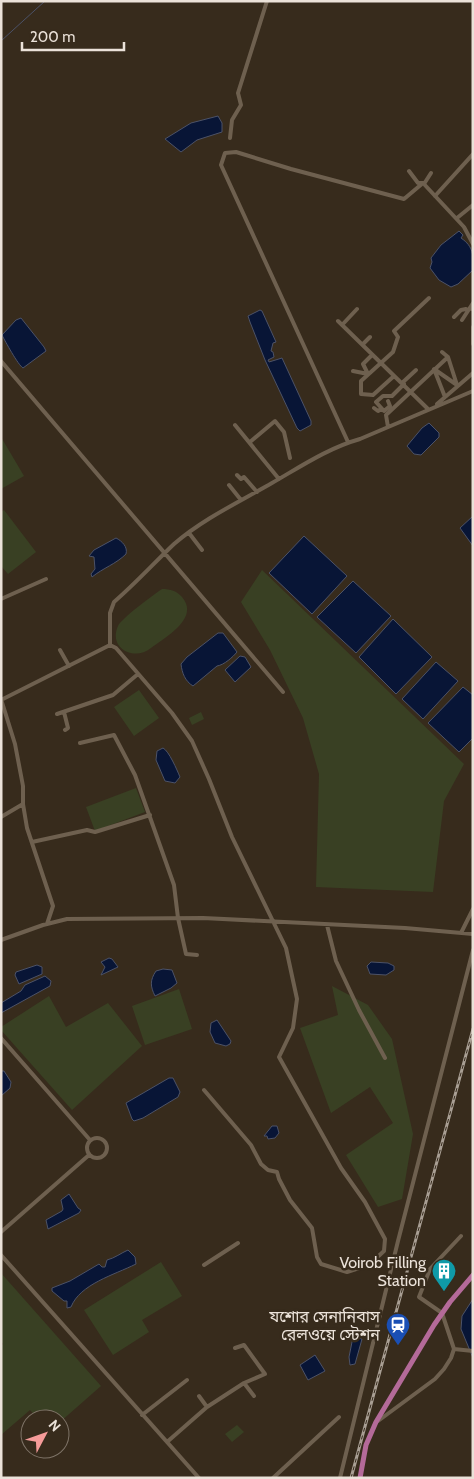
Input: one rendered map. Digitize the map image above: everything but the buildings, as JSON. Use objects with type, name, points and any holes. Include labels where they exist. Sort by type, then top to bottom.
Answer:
[{"type":"highway","points":[[360,1478],[369,1437],[376,1422],[442,1313],[473,1275]]},
{"type":"street","points":[[230,138],[232,120],[241,105],[238,93],[267,1]]},
{"type":"street","points":[[348,442],[222,165],[225,153],[236,152],[291,169],[404,199],[424,183],[431,173]]},
{"type":"street","points":[[435,196],[473,154]]},
{"type":"street","points":[[409,171],[418,183],[424,183],[464,227],[473,244]]},
{"type":"street","points":[[456,218],[473,205]]},
{"type":"street","points":[[381,409],[371,396],[361,394],[361,381],[394,352],[398,337],[394,331],[429,298]]},
{"type":"street","points":[[462,320],[473,303]]},
{"type":"street","points":[[357,309],[340,323],[428,409]]},
{"type":"street","points":[[454,317],[461,310],[466,309]]},
{"type":"street","points":[[473,326],[473,344]]},
{"type":"street","points":[[363,344],[370,338]]},
{"type":"street","points":[[442,352],[448,358],[457,385]]},
{"type":"street","points":[[368,374],[363,364],[372,355]]},
{"type":"street","points":[[388,427],[386,415],[448,358]]},
{"type":"street","points":[[1,361],[283,692]]},
{"type":"street","points":[[376,402],[383,396],[392,396],[416,370]]},
{"type":"street","points":[[434,370],[457,385]]},
{"type":"street","points":[[434,370],[445,397]]},
{"type":"street","points":[[353,371],[368,374]]},
{"type":"street","points":[[435,407],[457,385],[473,373]]},
{"type":"street","points":[[371,396],[394,376]]},
{"type":"street","points":[[110,645],[110,613],[114,602],[189,533],[302,465],[348,442],[360,439],[473,391]]},
{"type":"street","points":[[374,408],[378,412],[381,409],[384,411],[390,406],[388,401]]},
{"type":"street","points":[[250,442],[275,421],[284,432],[290,458]]},
{"type":"street","points":[[235,425],[279,479]]},
{"type":"street","points":[[237,475],[241,479],[244,477],[257,492]]},
{"type":"street","points":[[229,485],[241,500]]},
{"type":"street","points":[[189,533],[202,550]]},
{"type":"street","points":[[1,599],[46,579]]},
{"type":"street","points":[[47,924],[53,906],[27,828],[23,804],[23,786],[16,750],[1,699],[110,645]]},
{"type":"street","points":[[110,645],[116,648],[172,713],[192,741],[232,837],[286,948],[297,999],[293,1028],[279,1057],[341,1168],[365,1202],[385,1239],[384,1251],[369,1265],[347,1272],[321,1264],[317,1257],[312,1228],[290,1200],[279,1180],[277,1172],[268,1170],[261,1164],[251,1144],[204,1090]]},
{"type":"street","points":[[60,650],[69,666]]},
{"type":"street","points":[[57,714],[113,695],[138,674]]},
{"type":"street","points":[[64,712],[68,728],[65,730]]},
{"type":"street","points":[[80,743],[114,735],[135,775],[174,885],[178,918],[186,954],[196,955]]},
{"type":"street","points":[[1,817],[23,804]]},
{"type":"street","points":[[32,842],[87,830],[95,832],[150,815]]},
{"type":"street","points":[[461,933],[473,909]]},
{"type":"street","points":[[1,940],[67,919],[178,918],[272,921],[406,928],[473,934]]},
{"type":"street","points":[[327,925],[336,961],[359,1010],[385,1058]]},
{"type":"street","points":[[340,1478],[398,1241],[473,950]]},
{"type":"street","points":[[1,1038],[90,1140]]},
{"type":"street","points":[[98,1137],[102,1139],[108,1149],[104,1156],[100,1158],[89,1155],[87,1147],[90,1140],[98,1137]]},
{"type":"street","points":[[1,1232],[89,1155]]},
{"type":"street","points":[[376,1422],[435,1379],[448,1364],[454,1349],[442,1313],[419,1298],[430,1269],[461,1236]]},
{"type":"street","points":[[204,1265],[238,1243]]},
{"type":"street","points":[[1,1255],[199,1478]]},
{"type":"street","points":[[167,1442],[207,1407],[244,1383],[265,1374],[244,1345],[235,1348]]},
{"type":"street","points":[[454,1349],[473,1351]]},
{"type":"street","points":[[142,1415],[187,1380]]},
{"type":"street","points":[[244,1383],[254,1396]]},
{"type":"street","points":[[199,1396],[207,1407]]},
{"type":"street","points":[[272,1478],[339,1417]]},
{"type":"green space","points":[[1,437],[24,476],[1,489]]},
{"type":"green space","points":[[4,510],[36,552],[8,574],[1,566],[1,512]]},
{"type":"green space","points":[[262,570],[464,764],[444,801],[433,892],[316,887],[319,774],[303,718],[270,650],[241,602]]},
{"type":"green space","points":[[162,589],[178,593],[182,597],[187,612],[184,619],[172,633],[144,652],[137,654],[124,650],[117,641],[118,626],[131,612]]},
{"type":"green space","points":[[139,690],[159,718],[134,736],[114,707]]},
{"type":"green space","points":[[201,712],[204,719],[192,725],[189,718]]},
{"type":"green space","points":[[136,788],[145,812],[95,831],[86,807]]},
{"type":"green space","points":[[332,986],[368,1005],[392,1039],[413,1134],[402,1199],[378,1207],[346,1155],[393,1123],[370,1087],[331,1113],[300,1028],[338,1015]]},
{"type":"green space","points":[[179,989],[192,1029],[145,1045],[132,1006]]},
{"type":"green space","points":[[49,996],[66,1027],[108,1003],[142,1046],[72,1110],[1,1030],[1,1027]]},
{"type":"green space","points":[[161,1262],[182,1296],[142,1320],[149,1332],[113,1355],[84,1310]]},
{"type":"green space","points":[[1,1273],[101,1386],[70,1413],[70,1409],[20,1409],[20,1419],[1,1435],[1,1346],[3,1344],[1,1341]]},
{"type":"green space","points":[[237,1425],[244,1432],[232,1442],[225,1434]]},
{"type":"water","points":[[218,116],[222,123],[222,132],[197,140],[181,152],[165,139],[191,123]]},
{"type":"water","points":[[459,231],[463,235],[461,238],[471,248],[473,270],[458,284],[451,287],[439,280],[430,268],[431,258],[441,245]]},
{"type":"water","points":[[260,310],[276,342],[273,343],[271,351],[274,357],[268,360],[269,362],[282,358],[311,421],[311,425],[300,431],[265,360],[248,316]]},
{"type":"water","points":[[21,318],[46,351],[23,368],[2,335],[16,320]]},
{"type":"water","points":[[429,423],[439,433],[439,437],[421,455],[414,454],[407,446],[422,428]]},
{"type":"water","points":[[473,516],[473,546],[460,528]]},
{"type":"water","points":[[304,536],[347,576],[312,614],[269,573]]},
{"type":"water","points":[[116,538],[124,544],[126,554],[92,577],[91,574],[95,569],[94,557],[89,556],[94,550]]},
{"type":"water","points":[[353,581],[391,616],[356,653],[317,617]]},
{"type":"water","points":[[393,619],[432,657],[396,694],[359,657]]},
{"type":"water","points":[[218,633],[223,633],[237,652],[193,686],[184,676],[181,664],[187,657]]},
{"type":"water","points":[[240,656],[245,657],[251,667],[235,682],[225,670]]},
{"type":"water","points":[[436,662],[458,681],[423,719],[402,699]]},
{"type":"water","points":[[463,687],[473,695],[473,738],[459,752],[428,723]]},
{"type":"water","points":[[163,748],[180,777],[175,783],[165,781],[156,760],[157,751]]},
{"type":"water","points":[[109,958],[118,967],[101,975],[105,967],[101,962]]},
{"type":"water","points":[[371,962],[388,963],[394,966],[394,970],[386,975],[370,974],[367,966]]},
{"type":"water","points":[[37,965],[42,967],[42,974],[19,984],[15,975],[16,972]]},
{"type":"water","points":[[163,969],[172,970],[177,983],[155,996],[152,989],[152,980],[156,971]]},
{"type":"water","points":[[45,976],[51,981],[50,986],[1,1013],[1,1003],[21,991],[25,985]]},
{"type":"water","points":[[217,1020],[231,1041],[226,1046],[215,1043],[210,1032],[211,1023]]},
{"type":"water","points":[[1,1071],[4,1071],[11,1082],[10,1088],[1,1096]]},
{"type":"water","points":[[169,1078],[173,1078],[180,1092],[178,1097],[143,1118],[134,1121],[126,1103]]},
{"type":"water","points":[[272,1126],[277,1126],[279,1133],[275,1138],[268,1139],[267,1136],[264,1136]]},
{"type":"water","points":[[69,1194],[81,1210],[79,1213],[48,1229],[46,1220],[62,1211],[61,1200]]},
{"type":"water","points":[[128,1250],[135,1257],[136,1264],[90,1286],[75,1299],[71,1307],[67,1308],[67,1301],[64,1301],[52,1291],[52,1288],[70,1281],[99,1264],[105,1267],[107,1260]]},
{"type":"water","points":[[473,1299],[473,1358],[461,1329],[462,1316]]},
{"type":"water","points":[[353,1337],[362,1339],[355,1364],[350,1365],[349,1357]]},
{"type":"water","points":[[315,1355],[325,1371],[308,1380],[300,1365]]},
{"type":"waterway","points":[[1,41],[45,1]]},
{"type":"railway","points":[[351,1478],[473,1029]]},
{"type":"place","name":"Voirob Filling Station","points":[[444,1292]]},
{"type":"place","name":"যশোর সেনানিবাস রেলওয়ে স্টেশন","points":[[398,1346]]}]
